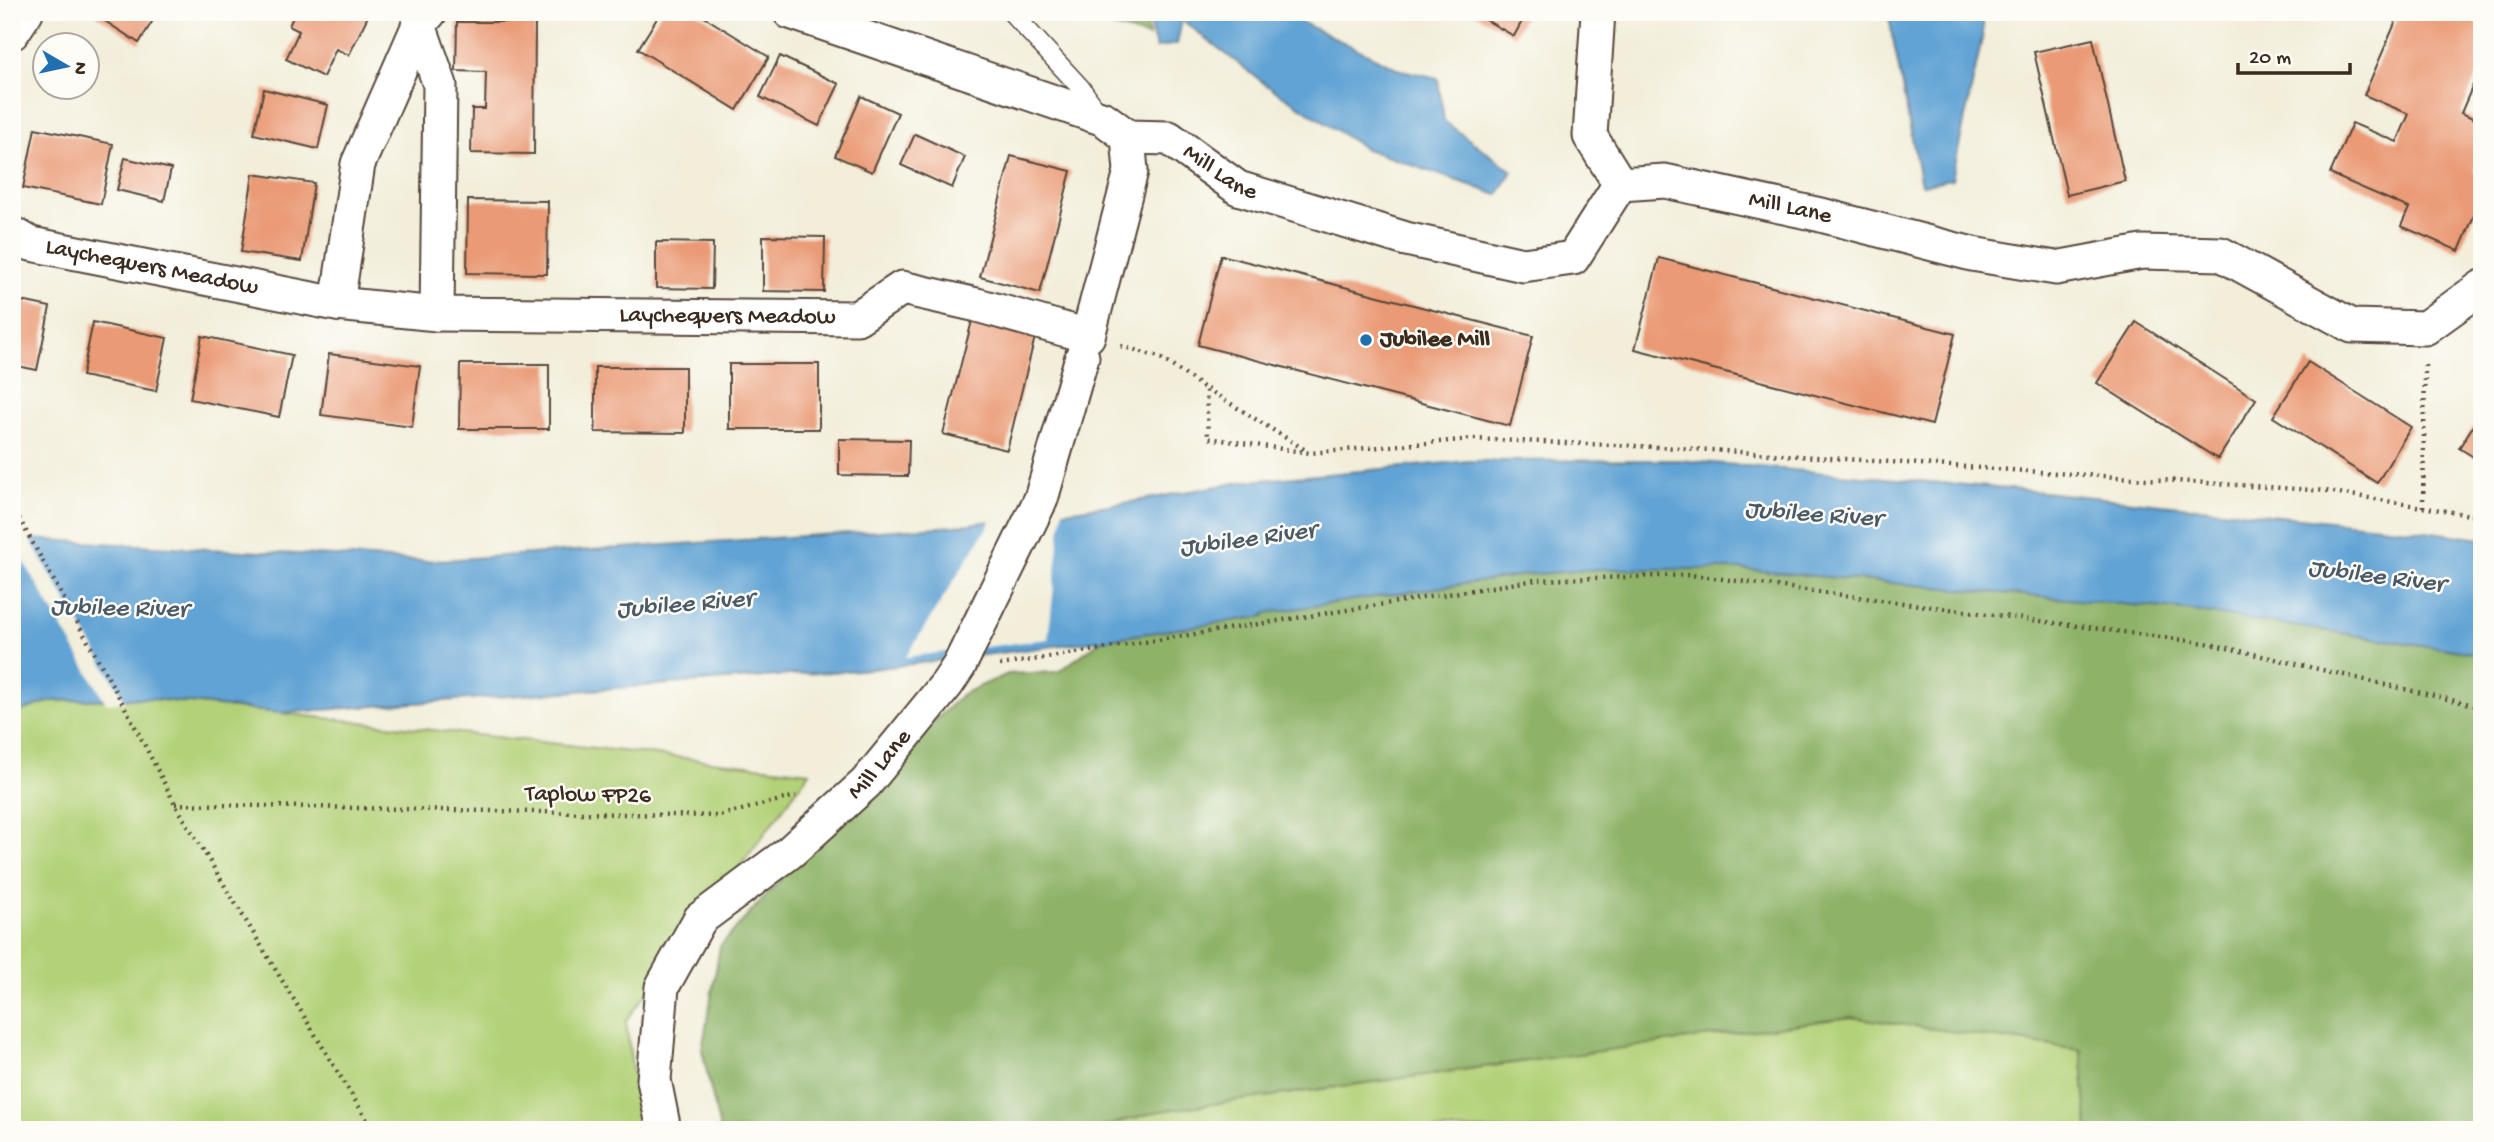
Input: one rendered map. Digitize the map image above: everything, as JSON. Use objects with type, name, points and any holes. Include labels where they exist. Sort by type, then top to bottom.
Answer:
[{"type":"street","points":[[12,33],[26,12]]},
{"type":"street","name":"Mill Lane","points":[[790,12],[1116,128],[1170,138],[1238,188],[1406,239],[1523,265],[1573,258],[1620,184],[1665,181],[1821,215],[1972,254],[2056,268],[2142,252],[2221,254],[2352,326],[2425,328]]},
{"type":"street","points":[[1598,12],[1590,136],[1620,184]]},
{"type":"street","points":[[337,304],[358,164],[425,19]]},
{"type":"street","points":[[425,19],[440,85],[437,314]]},
{"type":"street","name":"Mill Lane","points":[[664,1130],[654,1080],[662,987],[700,919],[790,852],[866,783],[957,669],[1041,499],[1131,171],[1116,128]]},
{"type":"street","name":"Laychequers Meadow","points":[[12,233],[31,244],[337,304],[437,314],[856,318],[902,288],[977,305],[1085,346]]},
{"type":"street","points":[[2425,328],[2482,287]]},
{"type":"lane","points":[[1011,12],[1116,128]]},
{"type":"path","points":[[2423,507],[2425,328]]},
{"type":"path","points":[[1085,346],[1159,357],[1310,453]]},
{"type":"path","points":[[1206,389],[1208,438],[1310,453],[1473,439],[1667,447],[2327,491],[2482,517]]},
{"type":"path","points":[[12,506],[176,804],[373,1130]]},
{"type":"path","points":[[957,669],[1536,580],[1692,575],[2206,643],[2482,707]]},
{"type":"path","name":"Taplow FP26","points":[[176,804],[718,816],[796,796],[808,789]]},
{"type":"green space","points":[[1063,12],[1143,12],[1149,37]]},
{"type":"green space","points":[[1598,569],[1740,569],[2187,610],[2482,654],[2482,1130],[2088,1130],[2081,1050],[1851,1017],[1160,1111],[1091,1130],[720,1130],[702,1050],[720,946],[840,814],[962,694],[1008,674],[1058,672],[1102,640],[1524,575]]},
{"type":"green space","points":[[144,698],[810,772],[626,1021],[640,1130],[12,1130],[12,714],[51,701]]},
{"type":"green space","points":[[1851,1017],[2081,1050],[2088,1130],[1091,1130],[1160,1111]]},
{"type":"water","points":[[1146,12],[1287,12],[1303,23],[1401,70],[1438,78],[1444,121],[1512,171],[1498,195],[1366,149],[1265,84],[1182,20],[1177,44],[1156,48]]},
{"type":"water","points":[[1888,12],[1983,12],[1983,34],[1952,179],[1921,185]]},
{"type":"water","name":"Jubilee River","points":[[1678,460],[2033,491],[2418,530],[2482,539],[2482,654],[2187,610],[1740,569],[1598,569],[1524,575],[1102,640],[872,669],[281,713],[144,698],[51,701],[12,714],[12,538],[425,561],[955,526],[1131,502],[1240,482],[1469,461]]},
{"type":"pier","points":[[1063,509],[1048,639],[906,657],[989,525],[990,518]]},
{"type":"pier","points":[[12,535],[28,536],[126,702],[106,703],[12,541]]},
{"type":"building","points":[[91,12],[158,12],[139,43]]},
{"type":"building","points":[[295,12],[370,12],[349,55],[336,49],[323,77],[286,59],[299,31],[289,26]]},
{"type":"building","points":[[661,12],[696,12],[769,57],[737,110],[638,49]]},
{"type":"building","points":[[1472,12],[1527,12],[1514,36]]},
{"type":"building","points":[[2400,12],[2482,12],[2482,64],[2461,113],[2482,122],[2482,154],[2474,171],[2482,175],[2482,197],[2459,251],[2401,226],[2409,208],[2330,174],[2352,123],[2397,142],[2409,114],[2364,95]]},
{"type":"building","points":[[457,22],[535,22],[534,154],[471,153],[472,109],[485,109],[486,72],[456,71]]},
{"type":"building","points":[[2093,39],[2125,181],[2067,195],[2034,52]]},
{"type":"building","points":[[780,56],[839,84],[819,126],[760,97]]},
{"type":"building","points":[[264,89],[328,105],[318,149],[254,134]]},
{"type":"building","points":[[861,96],[898,113],[872,172],[835,156]]},
{"type":"building","points":[[35,128],[113,144],[101,204],[23,188]]},
{"type":"building","points":[[915,134],[965,157],[952,188],[901,165]]},
{"type":"building","points":[[1011,156],[1071,171],[1040,293],[980,277]]},
{"type":"building","points":[[125,158],[171,169],[164,201],[117,190]]},
{"type":"building","points":[[253,174],[314,183],[302,261],[241,252]]},
{"type":"building","points":[[468,200],[548,201],[547,274],[467,273]]},
{"type":"building","points":[[763,236],[825,237],[824,292],[763,291]]},
{"type":"building","points":[[656,242],[713,243],[712,289],[656,288]]},
{"type":"building","name":"Jubilee Mill","points":[[1221,255],[1533,336],[1510,426],[1198,345]]},
{"type":"building","points":[[1659,258],[1955,334],[1932,425],[1635,349]]},
{"type":"building","points":[[12,299],[50,307],[37,370],[12,365]]},
{"type":"building","points":[[973,317],[1036,333],[1007,450],[943,434]]},
{"type":"building","points":[[93,322],[167,338],[156,391],[82,376]]},
{"type":"building","points":[[2136,322],[2256,399],[2218,459],[2097,383]]},
{"type":"building","points":[[202,336],[292,355],[279,417],[190,399]]},
{"type":"building","points":[[329,354],[420,366],[412,427],[321,415]]},
{"type":"building","points":[[2308,362],[2411,427],[2377,483],[2273,417]]},
{"type":"building","points":[[460,364],[549,364],[549,429],[459,429]]},
{"type":"building","points":[[729,364],[819,364],[819,429],[729,429]]},
{"type":"building","points":[[595,367],[685,367],[685,433],[595,432]]},
{"type":"building","points":[[2482,412],[2482,462],[2459,448]]},
{"type":"building","points":[[839,439],[909,440],[908,476],[839,475]]},
{"type":"place","name":"Jubilee Mill","points":[[1366,340]]}]
